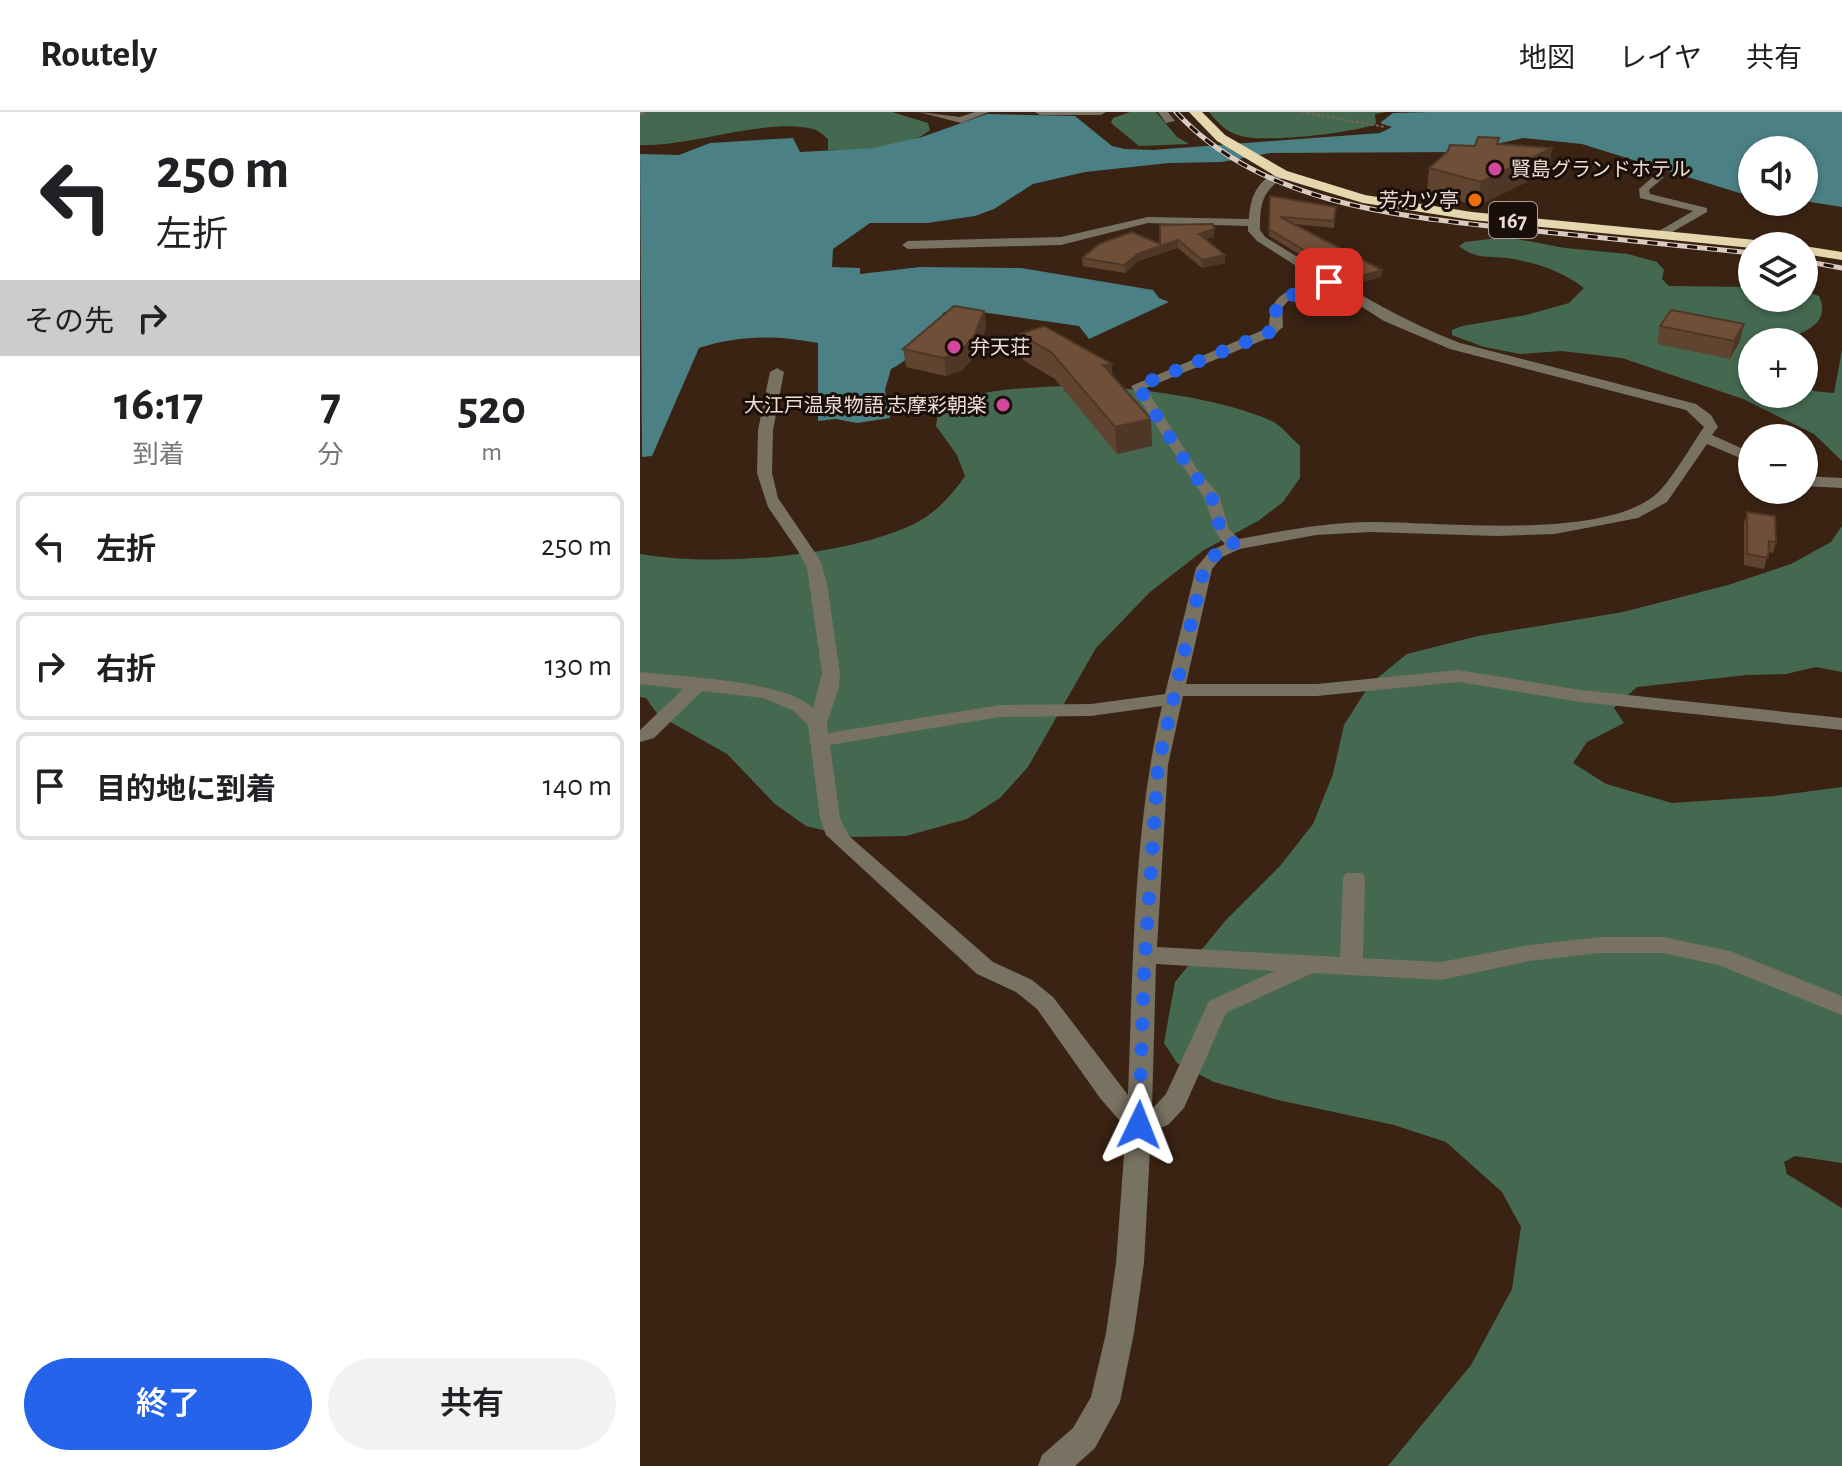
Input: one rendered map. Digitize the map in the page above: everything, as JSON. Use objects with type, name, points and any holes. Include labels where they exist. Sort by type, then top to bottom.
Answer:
[{"type":"highway","name":"167","points":[[1195,112],[1221,138],[1282,174],[1324,189],[1410,208],[1738,242]]},
{"type":"highway","points":[[1818,252],[1842,256]]},
{"type":"street","points":[[924,112],[961,120],[984,112]]},
{"type":"street","points":[[1040,112],[1101,112]]},
{"type":"street","points":[[1090,113],[1108,126]]},
{"type":"street","points":[[1053,1466],[1084,1438],[1105,1402],[1130,1263],[1158,765],[1204,568],[1216,554],[1235,545],[1316,530],[1371,527],[1497,531],[1555,529],[1632,515],[1661,499],[1706,438],[1711,423],[1691,407],[1455,346],[1389,318],[1261,239],[1254,231],[1256,199],[1271,179],[1282,174]]},
{"type":"street","points":[[1659,177],[1644,189],[1644,196],[1703,210],[1663,233]]},
{"type":"street","points":[[908,245],[1061,241],[1148,220],[1254,223]]},
{"type":"street","points":[[1235,545],[1221,531],[1211,495],[1191,471],[1138,386],[1268,333],[1276,327],[1276,307],[1284,298],[1329,282]]},
{"type":"street","points":[[777,372],[764,431],[763,465],[768,490],[781,518],[814,563],[818,580],[831,680],[818,732],[833,830],[985,968],[1024,986],[1045,1003],[1109,1091],[1139,1125]]},
{"type":"street","points":[[1706,438],[1738,452]]},
{"type":"street","points":[[1818,482],[1842,483]]},
{"type":"street","points":[[818,732],[1000,711],[1091,710],[1173,695],[1317,690],[1458,676],[1581,696],[1842,724]]},
{"type":"street","points":[[640,678],[767,693],[785,698],[801,707],[818,732]]},
{"type":"street","points":[[640,736],[647,734],[697,686]]},
{"type":"street","points":[[1351,967],[1354,878]]},
{"type":"street","points":[[1145,955],[1441,971],[1529,953],[1601,945],[1663,945],[1722,957],[1842,1006]]},
{"type":"street","points":[[1139,1125],[1159,1118],[1175,1101],[1217,1007],[1310,965]]},
{"type":"path","points":[[1302,112],[1385,127]]},
{"type":"green space","points":[[892,112],[928,123],[930,130],[908,142],[867,149],[828,150],[828,139],[820,133],[795,126],[640,145],[640,114]]},
{"type":"green space","points":[[1130,112],[1156,112],[1177,137],[1189,144],[1139,146],[1111,123],[1113,118]]},
{"type":"green space","points":[[1209,112],[1386,112],[1375,114],[1376,124],[1364,127],[1328,134],[1265,138],[1233,133]]},
{"type":"green space","points":[[1506,237],[1565,248],[1628,254],[1657,262],[1664,270],[1662,279],[1669,286],[1738,287],[1738,312],[1818,312],[1819,296],[1822,309],[1820,319],[1810,328],[1738,328],[1738,397],[1622,358],[1561,351],[1520,354],[1484,347],[1452,335],[1452,330],[1569,303],[1584,288],[1548,268],[1476,255],[1459,246],[1465,242]]},
{"type":"green space","points":[[1842,350],[1842,461],[1818,438],[1818,424],[1794,424],[1761,408],[1818,408],[1818,391],[1834,393]]},
{"type":"green space","points":[[1078,385],[1201,400],[1272,421],[1300,446],[1300,478],[1283,502],[1258,521],[1204,550],[1150,592],[1096,648],[1028,767],[1000,798],[967,819],[906,836],[850,837],[806,826],[775,804],[727,754],[658,715],[646,698],[640,697],[640,554],[705,559],[778,556],[850,545],[912,525],[942,504],[965,476],[957,455],[936,426],[938,412],[953,403],[987,393]]},
{"type":"green space","points":[[1842,526],[1842,672],[1816,667],[1786,674],[1637,687],[1614,708],[1624,723],[1587,742],[1573,763],[1606,784],[1672,803],[1775,796],[1842,787],[1842,1163],[1795,1156],[1784,1162],[1787,1174],[1842,1208],[1842,1466],[1388,1466],[1471,1365],[1512,1289],[1521,1227],[1502,1192],[1446,1142],[1394,1125],[1278,1100],[1214,1082],[1177,1063],[1164,1043],[1175,982],[1226,920],[1280,866],[1313,824],[1333,774],[1344,725],[1370,684],[1407,654],[1478,636],[1623,612],[1728,585],[1791,564],[1831,542]]},
{"type":"water","points":[[1842,112],[1842,207],[1818,203],[1818,136],[1738,136],[1738,193],[1582,144],[1523,138],[1460,152],[1270,153],[1222,162],[1169,163],[1085,172],[1033,184],[994,209],[975,216],[927,223],[870,223],[833,249],[832,267],[860,268],[860,274],[920,267],[1021,268],[1153,290],[1159,298],[1169,302],[1089,339],[1079,326],[981,312],[944,312],[914,352],[891,369],[885,390],[890,418],[857,423],[836,419],[818,421],[818,343],[758,338],[699,348],[652,456],[642,457],[640,154],[679,155],[710,143],[793,138],[800,152],[873,148],[922,137],[987,114],[1075,116],[1112,146],[1153,150],[1380,133],[1392,127],[1380,123],[1393,113]]},
{"type":"building","points":[[1478,137],[1499,138],[1497,144],[1552,148],[1481,182],[1429,168],[1448,151],[1450,145],[1475,146]]},
{"type":"building","points":[[1270,196],[1336,207],[1334,221],[1280,217],[1382,270],[1351,279],[1269,229]]},
{"type":"building","points":[[1213,224],[1214,229],[1199,234],[1225,255],[1202,260],[1178,240],[1138,254],[1124,265],[1082,258],[1099,244],[1132,232],[1160,244],[1160,225]]},
{"type":"building","points":[[954,306],[984,311],[974,336],[960,352],[944,358],[903,349]]},
{"type":"building","points":[[1671,310],[1744,324],[1738,328],[1734,341],[1660,326]]},
{"type":"building","points":[[1044,326],[1112,364],[1103,365],[1151,419],[1115,427],[1052,353],[1020,334]]},
{"type":"building","points":[[1747,512],[1775,516],[1776,542],[1769,541],[1768,558],[1747,554]]},
{"type":"railway","points":[[1176,112],[1213,145],[1254,171],[1300,190],[1348,204],[1447,221],[1738,252]]},
{"type":"railway","points":[[1818,264],[1842,268]]},
{"type":"place","name":"賢島グランドホテル","points":[[1495,169]]},
{"type":"place","name":"芳カツ亭","points":[[1475,200]]},
{"type":"place","name":"弁天荘","points":[[954,347]]},
{"type":"place","name":"大江戸温泉物語 志摩彩朝楽","points":[[1003,405]]},
{"type":"route","points":[[1139,1125],[1144,972],[1158,765],[1204,568],[1216,554],[1235,545],[1221,531],[1211,495],[1191,471],[1138,386],[1268,333],[1276,327],[1276,307],[1284,298],[1329,282]]}]
